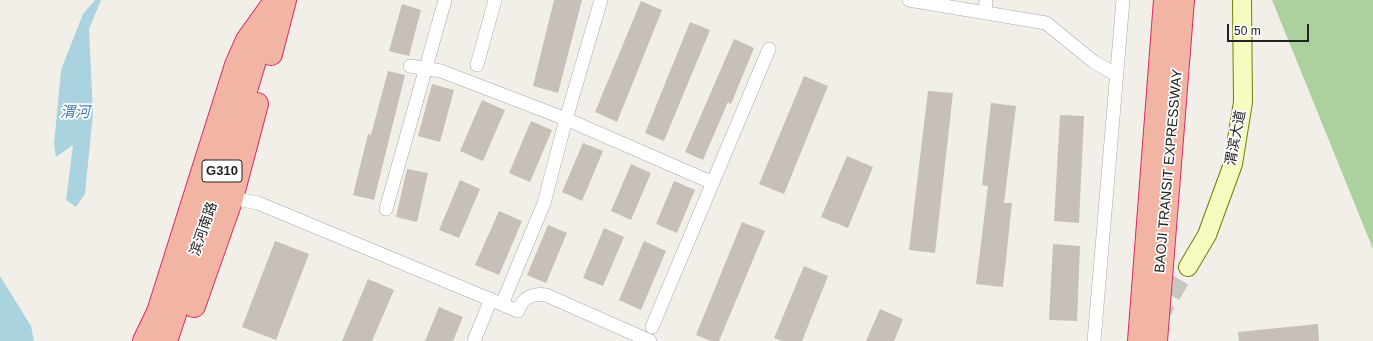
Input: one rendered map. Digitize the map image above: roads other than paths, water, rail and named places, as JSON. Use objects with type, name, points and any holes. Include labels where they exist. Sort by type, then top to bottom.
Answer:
[{"type":"highway","name":"BAOJI TRANSIT EXPRESSWAY","points":[[1139,341],[1165,0]]},
{"type":"highway","name":"BAOJI TRANSIT EXPRESSWAY","points":[[1156,341],[1183,0]]},
{"type":"highway","points":[[144,341],[158,312],[236,65],[247,40],[276,3]]},
{"type":"highway","name":"滨河南路","points":[[181,341],[232,198],[276,3]]},
{"type":"highway","name":"滨河南路","points":[[166,341],[276,3]]},
{"type":"main road","name":"渭滨大道","points":[[1188,267],[1207,235],[1233,164],[1243,102],[1242,0]]},
{"type":"street","points":[[386,209],[424,68],[445,0]]},
{"type":"street","points":[[477,65],[495,0]]},
{"type":"street","points":[[474,341],[497,302],[544,203],[566,118],[601,0]]},
{"type":"street","points":[[909,0],[986,6],[1046,23],[1094,62],[1117,75]]},
{"type":"street","points":[[1094,341],[1123,0]]},
{"type":"street","points":[[652,327],[769,49]]},
{"type":"street","points":[[410,66],[441,71],[566,118],[713,183]]},
{"type":"street","points":[[232,198],[258,202],[518,311],[522,302],[529,296],[535,294],[546,295],[650,341]]},
{"type":"water","name":"渭河","points":[[95,0],[101,0],[89,29],[93,113],[85,194],[76,207],[66,200],[73,145],[56,157],[54,145],[61,70],[83,14]]},
{"type":"water","points":[[0,276],[31,326],[34,341],[0,341]]},
{"type":"tunnel","points":[[1158,319],[1188,267]]}]
